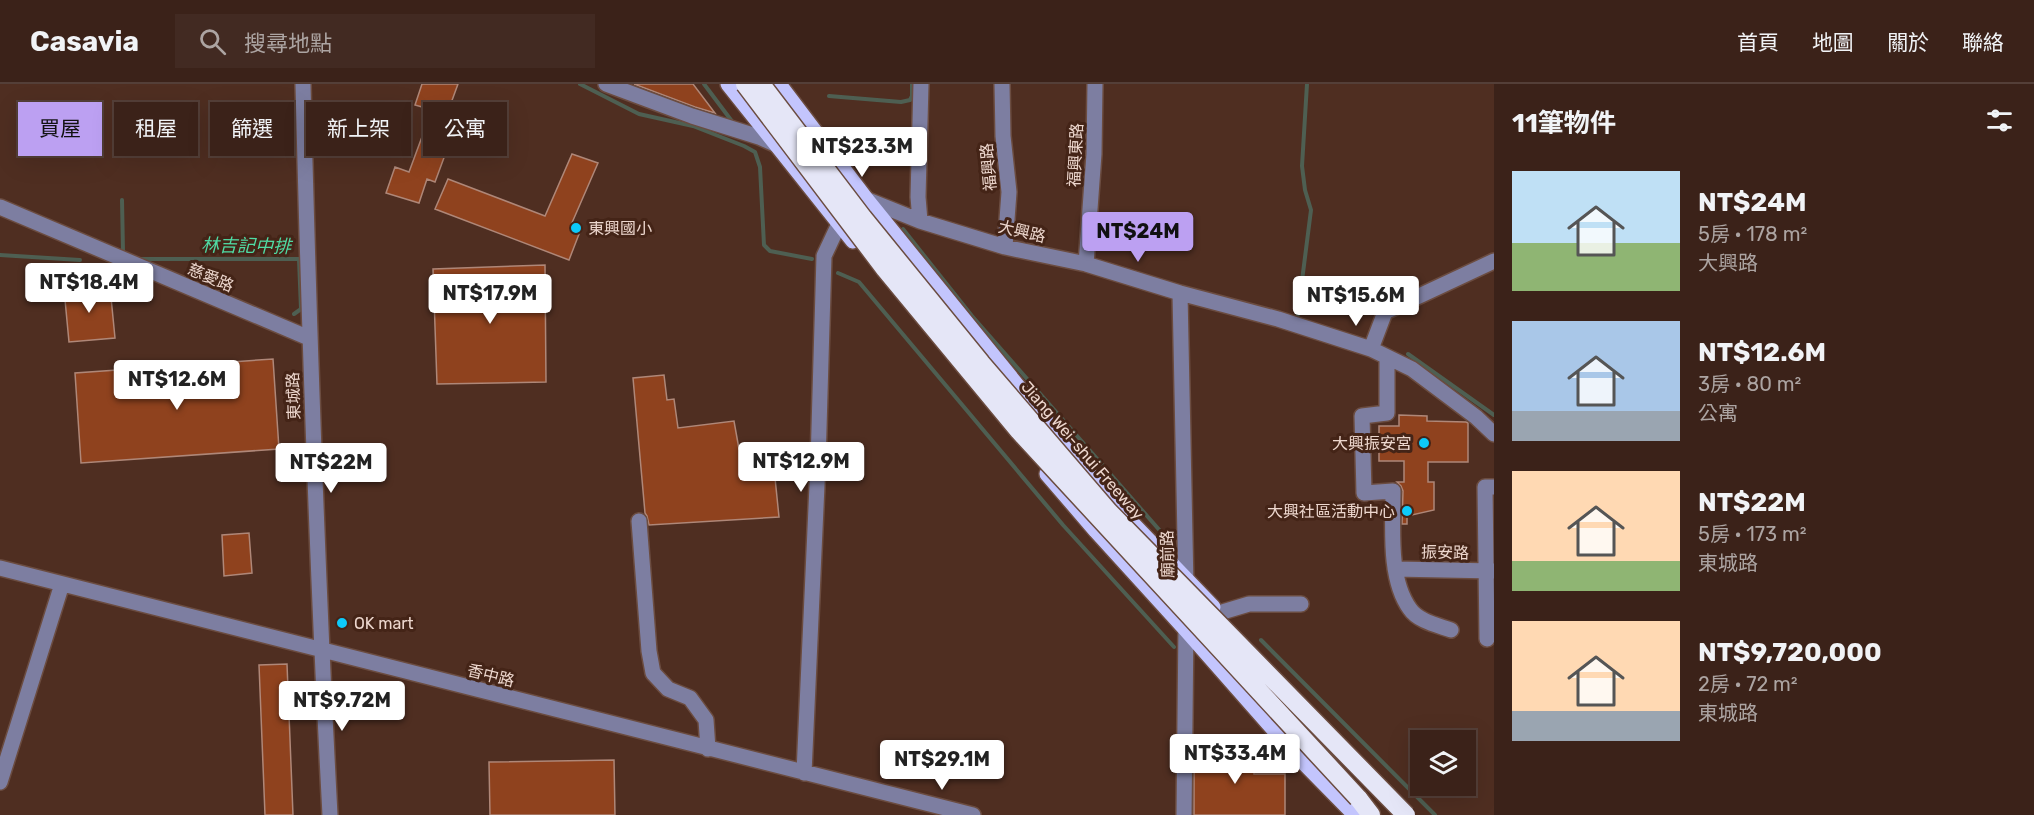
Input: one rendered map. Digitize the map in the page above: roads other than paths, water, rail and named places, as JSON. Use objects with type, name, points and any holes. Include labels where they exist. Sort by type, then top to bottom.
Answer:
[{"type":"highway","name":"Jiang Wei-shui Freeway","points":[[745,84],[885,270],[1019,431],[1356,807],[1371,815]]},
{"type":"highway","name":"Jiang Wei-shui Freeway","points":[[761,84],[862,218],[981,363],[1109,512],[1406,815]]},
{"type":"main road","points":[[728,84],[909,311],[1096,531],[1296,755],[1356,807]]},
{"type":"main road","points":[[779,84],[867,200],[1111,501],[1186,577],[1330,735],[1416,815]]},
{"type":"main road","points":[[909,311],[926,315],[935,313],[939,305],[939,290]]},
{"type":"street","name":"東城路","points":[[303,84],[309,338],[330,815]]},
{"type":"street","name":"大興路","points":[[606,84],[775,144],[867,200],[920,221],[1005,247],[1086,264],[1180,293],[1278,319],[1371,349],[1412,369],[1476,417],[1494,434]]},
{"type":"street","points":[[920,221],[918,197],[921,84]]},
{"type":"street","name":"福興路","points":[[1002,84],[1003,136],[1009,192],[1005,247]]},
{"type":"street","name":"福興東路","points":[[1086,264],[1094,154],[1095,84]]},
{"type":"street","name":"慈愛路","points":[[0,207],[309,338]]},
{"type":"street","points":[[804,773],[818,475],[824,256],[839,224]]},
{"type":"street","points":[[1371,349],[1385,312],[1494,261]]},
{"type":"street","name":"廟前路","points":[[1180,293],[1186,577],[1184,815]]},
{"type":"street","points":[[1387,357],[1387,413],[1362,416],[1364,493],[1393,491],[1395,569],[1399,589],[1410,610],[1427,622],[1450,630]]},
{"type":"street","points":[[1487,639],[1490,571],[1485,487],[1494,487]]},
{"type":"street","points":[[639,521],[649,651],[653,673],[668,689],[690,698],[706,720],[708,749]]},
{"type":"street","name":"香中路","points":[[0,568],[974,815]]},
{"type":"street","name":"振安路","points":[[1395,569],[1490,571]]},
{"type":"street","points":[[0,782],[62,584]]},
{"type":"street","points":[[1219,613],[1249,604],[1301,604]]},
{"type":"street","points":[[903,798],[920,815]]},
{"type":"waterway","points":[[580,84],[639,114],[693,126],[755,152],[760,167],[764,245],[770,251],[812,259]]},
{"type":"waterway","points":[[704,84],[734,124]]},
{"type":"waterway","points":[[829,96],[901,102],[910,100],[912,84]]},
{"type":"waterway","points":[[1297,320],[1311,210],[1305,190],[1302,166],[1307,84]]},
{"type":"waterway","points":[[122,200],[123,252]]},
{"type":"waterway","points":[[903,229],[972,316],[1176,549]]},
{"type":"waterway","name":"林吉記中排","points":[[0,255],[80,260]]},
{"type":"waterway","name":"林吉記中排","points":[[137,259],[299,259],[301,309],[294,314]]},
{"type":"waterway","points":[[838,273],[859,282],[1063,525],[1174,647]]},
{"type":"waterway","points":[[1408,354],[1494,415]]},
{"type":"waterway","points":[[1261,640],[1435,815]]},
{"type":"place","name":"東興國小","points":[[576,228]]},
{"type":"place","name":"大興振安宮","points":[[1424,443]]},
{"type":"place","name":"大興社區活動中心","points":[[1407,511]]},
{"type":"place","name":"OK mart","points":[[342,623]]}]
